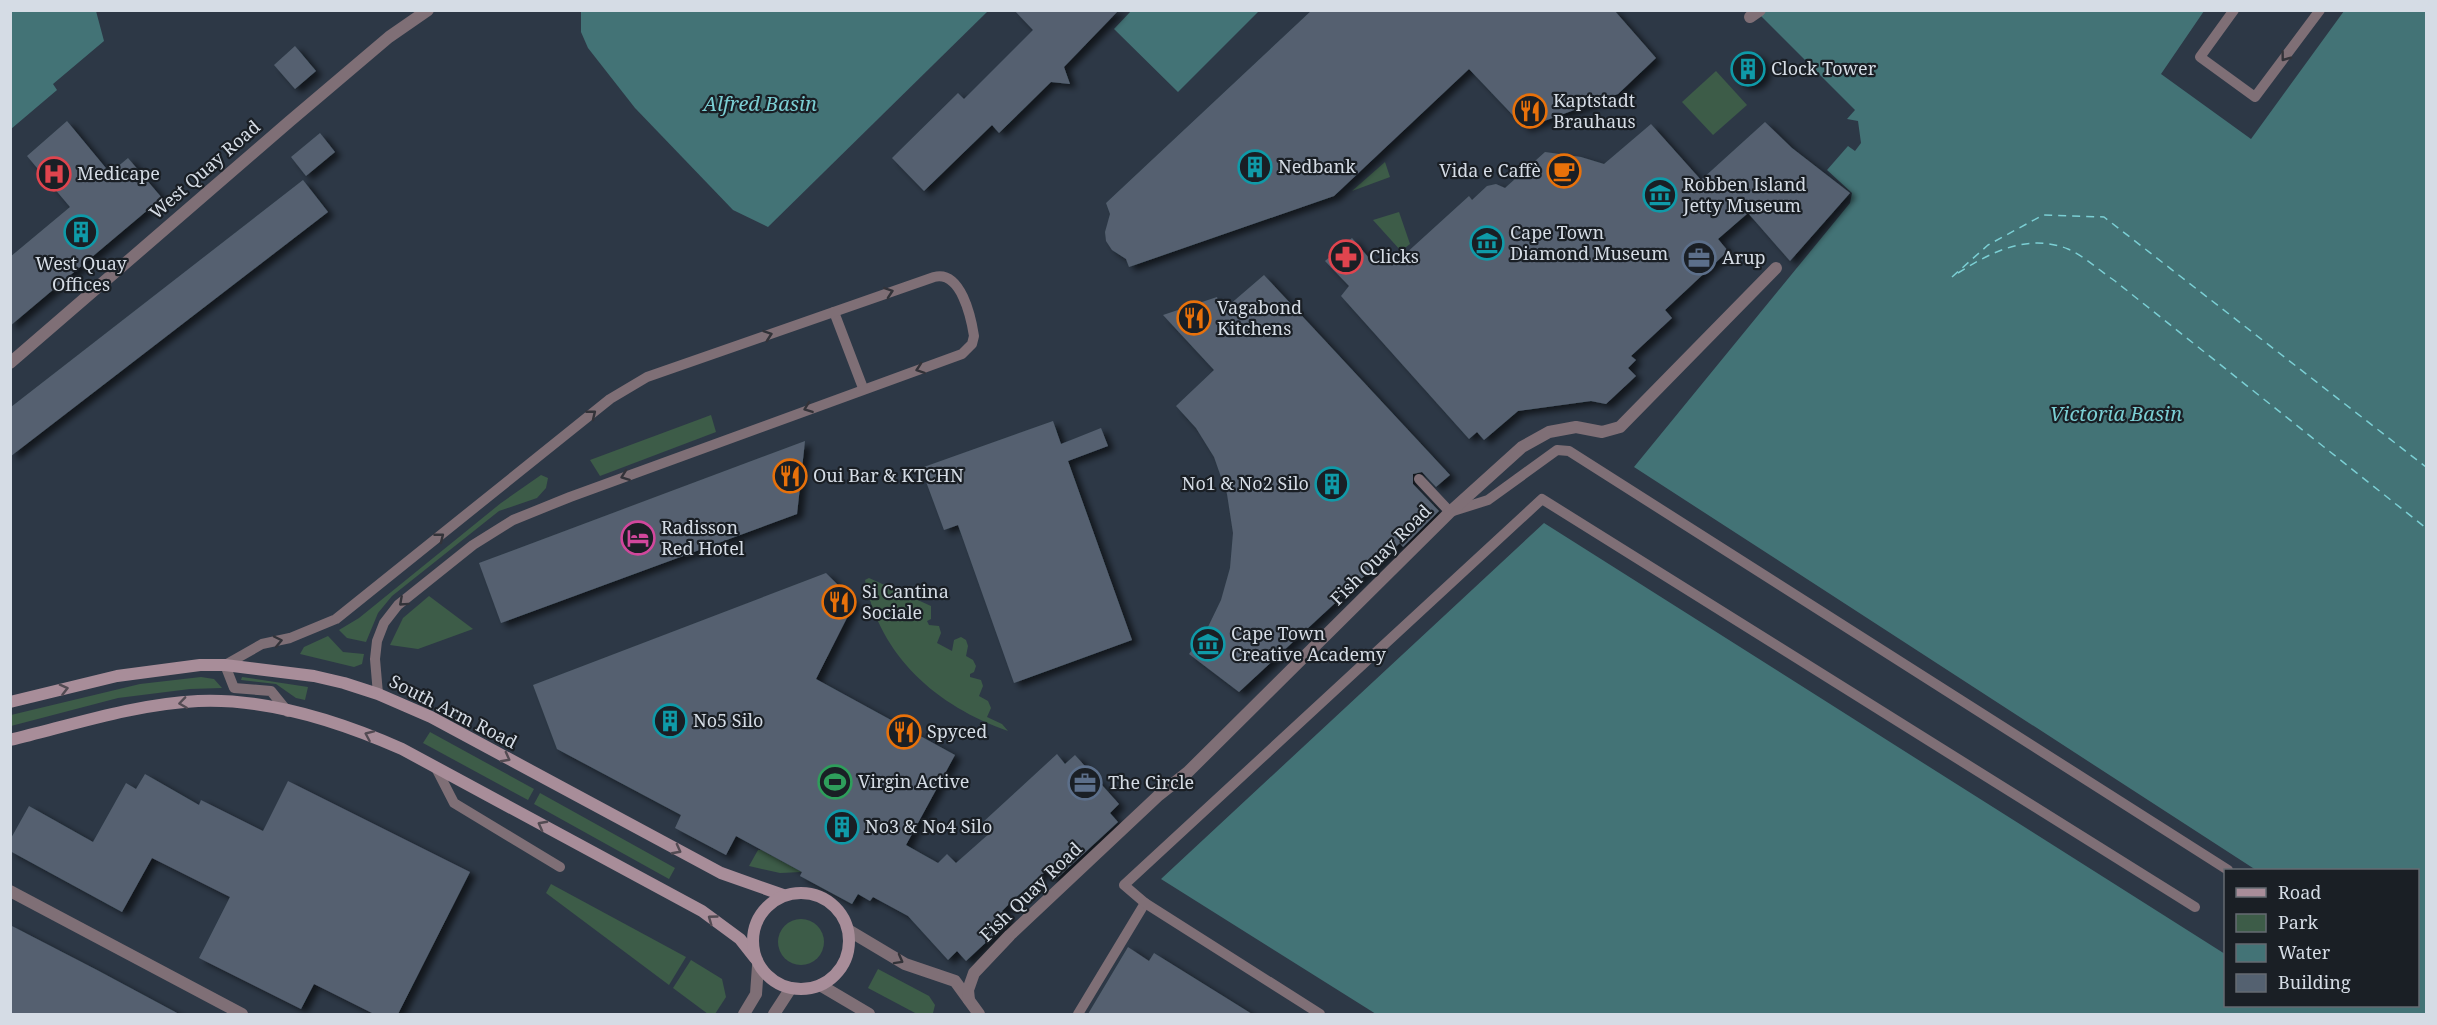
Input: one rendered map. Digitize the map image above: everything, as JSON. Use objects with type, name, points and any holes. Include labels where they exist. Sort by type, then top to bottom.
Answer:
[{"type":"street","name":"West Quay Road","points":[[10,363],[298,113],[389,37],[428,10]]},
{"type":"street","name":"Fish Quay Road","points":[[973,1009],[968,990],[974,973],[1010,935],[1159,795],[1188,772],[1450,512],[1522,447],[1549,432],[1576,427],[1602,432],[1620,427],[1776,267]]},
{"type":"street","name":"South Arm Road","points":[[10,702],[117,676],[225,665],[314,676],[378,694],[431,717],[721,873],[783,895]]},
{"type":"street","points":[[10,740],[124,711],[199,701],[241,704],[288,712],[358,730],[436,768],[702,911],[740,939],[757,962],[775,982],[791,988],[801,989],[820,985],[830,980],[844,963],[848,952],[848,930],[843,917],[824,898],[797,892],[783,895],[769,904],[759,916],[752,942],[757,962],[756,994],[744,1014]]},
{"type":"street","points":[[10,891],[242,1014]]},
{"type":"street","points":[[848,930],[905,964],[955,981],[973,1009]]},
{"type":"street","points":[[820,985],[869,1014]]},
{"type":"street","points":[[774,1014],[791,988]]},
{"type":"lane","points":[[2234,10],[2200,57],[2255,97],[2320,10]]},
{"type":"lane","points":[[288,712],[271,691],[234,688],[225,665],[262,644],[290,638],[336,619],[610,399],[647,377],[939,275],[950,278],[958,288],[975,336],[968,350],[962,354],[863,388],[570,497],[513,520],[473,545],[398,604],[384,623],[375,659],[378,694]]},
{"type":"lane","points":[[834,312],[863,388]]},
{"type":"lane","points":[[1419,479],[1450,512],[1488,500],[1557,450],[1569,451],[2226,869]]},
{"type":"lane","points":[[1320,1014],[1145,903],[1124,885],[1542,500],[2195,907]]},
{"type":"lane","points":[[436,768],[454,803],[560,867]]},
{"type":"lane","points":[[1078,1014],[1145,903]]},
{"type":"green space","points":[[1716,71],[1747,105],[1713,135],[1682,102]]},
{"type":"green space","points":[[1385,162],[1390,177],[1352,191]]},
{"type":"green space","points":[[1399,212],[1410,244],[1401,251],[1373,220]]},
{"type":"green space","points":[[711,415],[716,432],[600,476],[590,460]]},
{"type":"green space","points":[[541,475],[548,478],[546,488],[537,498],[499,511],[392,596],[378,613],[366,642],[347,638],[339,630],[359,618],[501,503]]},
{"type":"green space","points":[[869,578],[931,606],[931,619],[927,621],[929,625],[939,626],[941,633],[937,643],[952,651],[954,640],[961,637],[966,640],[968,646],[966,656],[973,660],[976,666],[970,677],[981,680],[983,686],[979,696],[988,701],[991,708],[987,717],[1002,724],[1008,731],[958,708],[916,675],[898,655],[884,633],[873,608],[865,580]]},
{"type":"green space","points":[[429,596],[473,629],[418,649],[390,645],[403,618]]},
{"type":"green space","points":[[328,636],[343,652],[364,654],[362,664],[354,667],[300,654],[304,647]]},
{"type":"green space","points":[[201,677],[214,679],[222,688],[190,689],[118,698],[11,726],[11,715],[140,684]]},
{"type":"green space","points":[[242,677],[308,687],[305,700],[296,698],[276,684],[241,680]]},
{"type":"green space","points":[[430,732],[534,789],[528,800],[423,743]]},
{"type":"green space","points":[[540,793],[675,868],[669,879],[534,804]]},
{"type":"green space","points":[[758,850],[802,872],[780,873],[749,866]]},
{"type":"green space","points":[[551,884],[686,957],[669,985],[546,893]]},
{"type":"green space","points":[[801,919],[817,926],[824,942],[817,958],[801,965],[785,958],[778,942],[785,926]]},
{"type":"green space","points":[[691,960],[722,979],[726,997],[715,1014],[708,1014],[673,988]]},
{"type":"green space","points":[[878,969],[929,996],[935,1005],[933,1013],[917,1014],[868,988]]},
{"type":"water","points":[[11,10],[96,11],[104,41],[53,84],[57,90],[11,129]]},
{"type":"water","name":"Alfred Basin","points":[[581,10],[988,11],[768,227],[733,210],[635,108],[588,48],[581,32]]},
{"type":"water","points":[[1131,11],[1259,11],[1178,92],[1114,29]]},
{"type":"water","name":"Victoria Basin","points":[[1756,11],[2204,11],[2161,74],[2251,139],[2344,11],[2426,11],[2426,1014],[1376,1014],[1161,879],[1544,523],[2224,953],[2224,1007],[2419,1007],[2419,869],[2254,869],[1634,467],[1850,203],[1852,193],[1827,170],[1848,146],[1855,151],[1861,143],[1858,121],[1847,119],[1855,110]]},
{"type":"building","points":[[1014,10],[1119,10],[1064,67],[1070,84],[1051,82],[999,133],[992,125],[924,191],[892,158],[958,93],[964,99],[1033,30]]},
{"type":"building","name":"Nedbank","points":[[1312,10],[1614,10],[1656,58],[1618,94],[1525,128],[1469,69],[1334,196],[1129,267],[1126,259],[1112,250],[1106,241],[1105,232],[1110,214],[1106,203]]},
{"type":"building","points":[[295,46],[316,71],[295,89],[274,65]]},
{"type":"building","name":"Clock Tower","points":[[1748,52],[1760,57],[1765,69],[1760,81],[1748,86],[1736,81],[1731,69],[1736,57]]},
{"type":"building","name":"West Quay Offices","points":[[67,121],[110,173],[128,158],[162,198],[10,326],[10,257],[70,207],[27,156]]},
{"type":"building","points":[[1765,122],[1792,148],[1850,193],[1790,261],[1748,213],[1718,239],[1728,251],[1665,310],[1672,318],[1631,356],[1636,360],[1628,368],[1636,376],[1606,404],[1591,401],[1518,411],[1484,440],[1477,432],[1469,439],[1341,296],[1349,286],[1325,261],[1352,238],[1374,264],[1384,256],[1392,266],[1469,196],[1472,200],[1487,186],[1496,184],[1505,188],[1545,152],[1581,157],[1604,164],[1651,124],[1701,180]]},
{"type":"building","points":[[320,133],[335,152],[306,176],[291,157]]},
{"type":"building","points":[[303,180],[328,212],[11,456],[11,407]]},
{"type":"building","name":"No1 & No2 Silo","points":[[1264,275],[1450,475],[1436,487],[1422,472],[1413,474],[1413,484],[1439,511],[1403,547],[1400,543],[1239,692],[1189,654],[1207,629],[1221,600],[1230,568],[1233,533],[1227,494],[1214,457],[1196,428],[1176,406],[1214,370],[1163,315],[1217,297],[1221,312]]},
{"type":"building","points":[[1053,421],[1061,444],[1101,428],[1108,446],[1068,461],[1132,640],[1014,683],[958,525],[944,530],[921,468]]},
{"type":"building","name":"Radisson Red Hotel","points":[[805,441],[797,514],[501,623],[479,563]]},
{"type":"building","points":[[826,573],[855,602],[816,679],[955,755],[906,845],[938,863],[947,854],[956,863],[991,832],[982,823],[1057,754],[1065,764],[1075,755],[1119,804],[1110,813],[1118,822],[1054,881],[1046,871],[1013,900],[1002,911],[1010,920],[966,961],[957,951],[948,960],[908,916],[873,897],[870,901],[858,894],[852,904],[800,876],[802,872],[736,836],[726,855],[675,828],[681,815],[557,749],[533,685]]},
{"type":"building","points":[[145,774],[199,805],[201,800],[263,831],[288,781],[470,872],[398,1014],[374,1014],[314,984],[301,1009],[199,958],[230,897],[152,858],[122,912],[10,851],[10,840],[29,806],[93,842],[126,783],[136,789]]},
{"type":"building","points":[[10,925],[97,970],[179,1014],[10,1014]]},
{"type":"building","points":[[1128,947],[1149,961],[1154,953],[1252,1014],[1088,1014]]},
{"type":"ferry route","points":[[1952,277],[1988,245],[2043,215],[2104,217],[2426,467]]},
{"type":"ferry route","points":[[1958,273],[1983,258],[2024,244],[2053,245],[2074,252],[2115,281],[2426,528]]},
{"type":"place","name":"Clock Tower","points":[[1748,69]]},
{"type":"place","name":"Kaptstadt Brauhaus","points":[[1530,111]]},
{"type":"place","name":"Nedbank","points":[[1255,167]]},
{"type":"place","name":"Vida e Caffè","points":[[1564,171]]},
{"type":"place","name":"Medicape","points":[[54,174]]},
{"type":"place","name":"Robben Island Jetty Museum","points":[[1660,195]]},
{"type":"place","name":"West Quay Offices","points":[[81,232]]},
{"type":"place","name":"Cape Town Diamond Museum","points":[[1487,243]]},
{"type":"place","name":"Clicks","points":[[1346,257]]},
{"type":"place","name":"Arup","points":[[1699,258]]},
{"type":"place","name":"Vagabond Kitchens","points":[[1194,318]]},
{"type":"place","name":"Oui Bar & KTCHN","points":[[790,476]]},
{"type":"place","name":"No1 & No2 Silo","points":[[1332,484]]},
{"type":"place","name":"Radisson Red Hotel","points":[[638,538]]},
{"type":"place","name":"Si Cantina Sociale","points":[[839,602]]},
{"type":"place","name":"Cape Town Creative Academy","points":[[1208,644]]},
{"type":"place","name":"No5 Silo","points":[[670,721]]},
{"type":"place","name":"Spyced","points":[[904,732]]},
{"type":"place","name":"Virgin Active","points":[[835,782]]},
{"type":"place","name":"The Circle","points":[[1085,783]]},
{"type":"place","name":"No3 & No4 Silo","points":[[842,827]]}]
